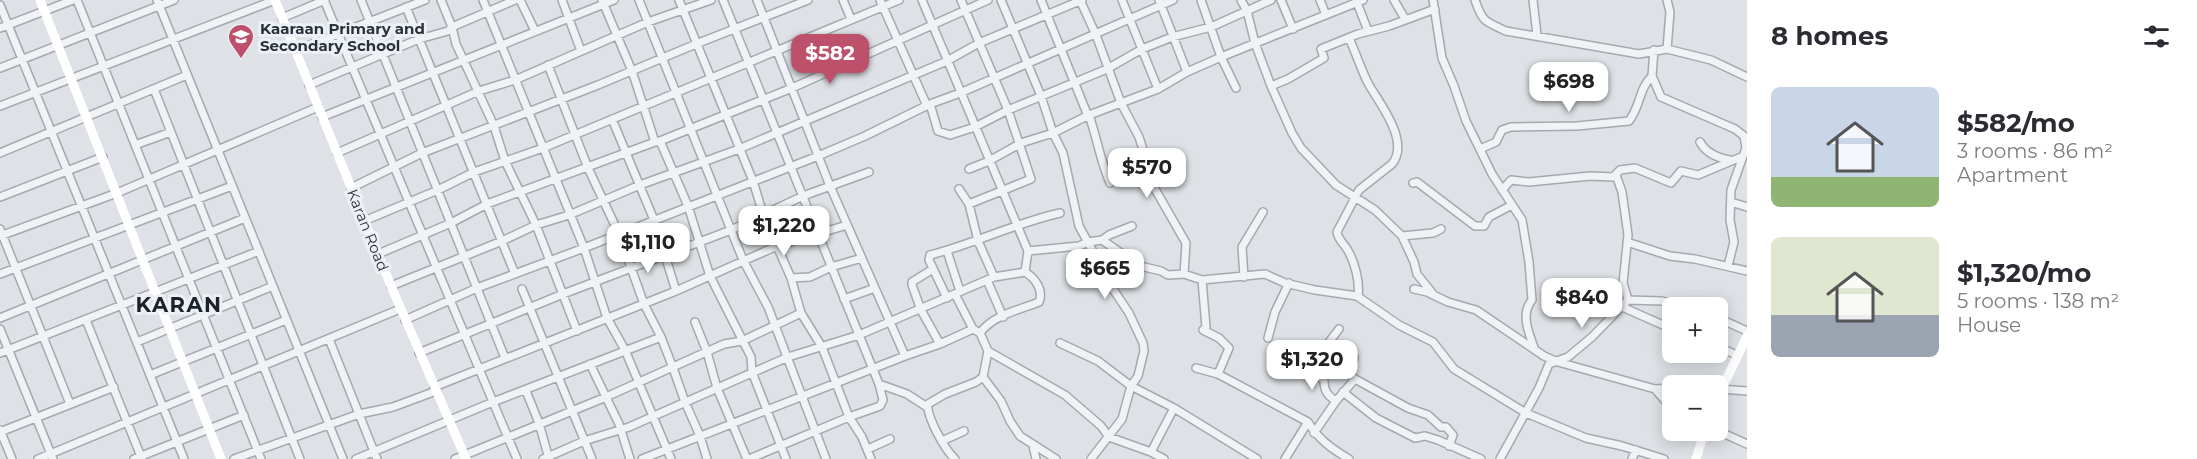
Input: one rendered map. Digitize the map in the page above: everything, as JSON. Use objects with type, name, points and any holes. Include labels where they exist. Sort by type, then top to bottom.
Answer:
[{"type":"street","points":[[40,0],[221,459]]},
{"type":"street","points":[[0,28],[75,0],[119,103],[261,459]]},
{"type":"street","points":[[0,68],[90,33],[158,3],[174,0]]},
{"type":"street","points":[[0,106],[275,0]]},
{"type":"street","name":"Karan Road","points":[[275,0],[400,309],[449,421],[461,458]]},
{"type":"street","points":[[282,18],[324,0],[517,459]]},
{"type":"street","points":[[361,0],[505,358]]},
{"type":"street","points":[[400,0],[433,72],[515,274]]},
{"type":"street","points":[[296,51],[425,0]]},
{"type":"street","points":[[441,0],[456,44],[494,126],[505,161],[536,225],[577,331]]},
{"type":"street","points":[[483,0],[584,248],[607,318],[625,350],[671,459]]},
{"type":"street","points":[[309,85],[419,39],[448,31],[452,27],[515,0]]},
{"type":"street","points":[[520,0],[536,31]]},
{"type":"street","points":[[562,0],[581,51]]},
{"type":"street","points":[[322,117],[569,18],[603,2],[614,0]]},
{"type":"street","points":[[639,0],[730,230],[768,307],[826,459]]},
{"type":"street","points":[[679,0],[791,278],[801,313],[822,347],[849,417],[862,437],[871,459]]},
{"type":"street","points":[[337,153],[409,120],[447,107],[479,91],[515,80],[648,22],[711,0]]},
{"type":"street","points":[[695,322],[707,352],[717,388],[748,459],[814,430],[880,406],[882,403],[879,384],[723,0]]},
{"type":"street","points":[[757,0],[830,186],[905,356]]},
{"type":"street","points":[[351,188],[422,153],[808,0]]},
{"type":"street","points":[[843,0],[851,19]]},
{"type":"street","points":[[364,221],[474,172],[543,148],[749,64],[882,3],[899,0]]},
{"type":"street","points":[[922,0],[1028,251],[1025,272]]},
{"type":"street","points":[[961,0],[1021,144],[1031,179],[969,204]]},
{"type":"street","points":[[378,254],[451,223],[487,204],[691,129],[792,88],[988,0]]},
{"type":"street","points":[[1001,0],[1063,153],[1079,226],[1096,256],[1101,271],[1129,313],[1143,343],[1144,351],[1138,376],[1131,386],[1122,419],[1091,459]]},
{"type":"street","points":[[1041,0],[1076,83],[1099,145],[1099,155],[1110,183]]},
{"type":"street","points":[[391,286],[536,225],[569,215],[640,185],[739,149],[947,61],[979,43],[1081,0],[1120,103],[1143,147],[1147,175],[1186,243],[1184,274]]},
{"type":"street","points":[[1122,0],[1158,89]]},
{"type":"street","points":[[405,320],[477,288],[818,156],[993,77],[1096,35],[1160,3],[1173,0]]},
{"type":"street","points":[[1201,0],[1221,57],[1236,88]]},
{"type":"street","points":[[1241,0],[1247,11],[1255,43],[1271,86],[1301,148],[1336,185],[1375,210],[1401,236],[1414,261],[1417,274],[1434,296]]},
{"type":"street","points":[[882,3],[929,105],[938,131],[950,135],[975,128],[1041,96],[1076,83],[1142,49],[1172,37],[1211,27],[1271,0]]},
{"type":"street","points":[[1281,0],[1293,29]]},
{"type":"street","points":[[1320,0],[1326,15]]},
{"type":"street","points":[[1394,0],[1405,20]]},
{"type":"street","points":[[1432,0],[1442,58],[1466,121],[1492,174],[1522,220],[1527,245],[1532,300],[1526,307],[1526,313],[1529,333],[1535,350]]},
{"type":"street","points":[[1475,0],[1484,20],[1492,26],[1521,34],[1639,54],[1667,49],[1711,60],[1747,77]]},
{"type":"street","points":[[1533,0],[1537,35]]},
{"type":"street","points":[[1667,0],[1670,12],[1667,49]]},
{"type":"street","points":[[969,168],[989,161],[1021,144],[1053,133],[1088,115],[1158,89],[1187,72],[1221,57],[1359,1],[1368,31]]},
{"type":"street","points":[[603,2],[632,71],[643,107],[688,206],[710,276],[751,357],[752,372],[786,459]]},
{"type":"street","points":[[158,3],[343,459]]},
{"type":"street","points":[[1160,3],[1187,72]]},
{"type":"street","points":[[0,5],[184,459]]},
{"type":"street","points":[[1271,86],[1324,58],[1321,49],[1435,9]]},
{"type":"street","points":[[1349,38],[1369,84],[1386,111],[1399,149],[1396,160],[1363,186],[1354,198],[1337,234],[1350,255],[1358,284],[1358,297]]},
{"type":"street","points":[[1654,50],[1652,75],[1661,97],[1735,129],[1744,136],[1746,147],[1731,190],[1730,220],[1734,242],[1728,266]]},
{"type":"street","points":[[549,65],[588,168],[604,199],[644,303],[674,368],[707,459]]},
{"type":"street","points":[[0,153],[188,75]]},
{"type":"street","points":[[1480,149],[1496,142],[1502,130],[1511,127],[1577,126],[1629,121],[1633,117],[1645,84],[1652,75]]},
{"type":"street","points":[[154,89],[300,459]]},
{"type":"street","points":[[70,404],[1,233],[117,193],[318,107]]},
{"type":"street","points":[[612,119],[654,220],[676,291]]},
{"type":"street","points":[[135,145],[171,132]]},
{"type":"street","points":[[1700,142],[1705,150],[1721,159],[1733,160]]},
{"type":"street","points":[[1502,190],[1511,180],[1529,182],[1590,176],[1610,178],[1620,170],[1635,168],[1671,183],[1681,171],[1698,175],[1741,157]]},
{"type":"street","points":[[0,197],[103,158]]},
{"type":"street","points":[[419,353],[663,254],[730,230],[802,196],[868,172]]},
{"type":"street","points":[[1616,175],[1622,192],[1627,242],[1623,283],[1628,300]]},
{"type":"street","points":[[1413,183],[1417,182],[1475,226],[1484,225],[1490,217],[1512,206]]},
{"type":"street","points":[[0,274],[232,186]]},
{"type":"street","points":[[959,189],[969,204],[978,241],[1003,317]]},
{"type":"street","points":[[1731,202],[1747,207]]},
{"type":"street","points":[[1244,277],[1242,247],[1263,212]]},
{"type":"street","points":[[1060,213],[1017,225],[978,241],[929,256],[933,269],[954,294],[988,351],[1065,395],[1101,426],[1109,437],[1164,459]]},
{"type":"street","points":[[0,318],[245,218]]},
{"type":"street","points":[[234,459],[328,424],[359,414],[393,407],[505,358],[676,291],[777,246],[847,225]]},
{"type":"street","points":[[1028,251],[1079,246],[1102,240],[1132,226]]},
{"type":"street","points":[[1401,236],[1433,233],[1441,229]]},
{"type":"street","points":[[1102,240],[1140,266],[1168,275],[1184,274],[1202,280],[1265,274],[1289,283],[1358,297],[1399,325],[1433,342],[1454,369],[1526,413],[1586,438],[1664,459]]},
{"type":"street","points":[[1627,242],[1670,256],[1747,271]]},
{"type":"street","points":[[0,353],[259,251]]},
{"type":"street","points":[[947,251],[954,294]]},
{"type":"street","points":[[791,278],[810,276],[862,258]]},
{"type":"street","points":[[933,269],[912,282],[921,310],[940,344]]},
{"type":"street","points":[[526,391],[539,423],[546,458],[584,441],[653,417],[788,357],[859,335],[991,279],[1025,272],[1033,277],[1037,284],[1041,298],[1039,302],[1013,310],[976,331],[905,356],[642,459]]},
{"type":"street","points":[[1202,280],[1206,327],[1203,330],[1219,338],[1229,348],[1218,374]]},
{"type":"street","points":[[1268,338],[1275,312],[1289,283]]},
{"type":"street","points":[[137,342],[273,286]]},
{"type":"street","points":[[844,299],[875,288]]},
{"type":"street","points":[[522,289],[592,459]]},
{"type":"street","points":[[1414,289],[1476,310],[1535,350],[1558,362],[1655,389],[1662,389]]},
{"type":"street","points":[[1500,459],[1539,388],[1548,364],[1568,357],[1592,337],[1628,300],[1662,301]]},
{"type":"street","points":[[1620,306],[1662,325]]},
{"type":"street","points":[[38,459],[52,456],[400,309]]},
{"type":"street","points":[[461,458],[507,436],[606,398],[724,344],[742,341],[801,313]]},
{"type":"street","points":[[86,320],[129,422],[139,458],[244,415]]},
{"type":"street","points":[[150,375],[286,320]]},
{"type":"street","points":[[1728,322],[1747,331]]},
{"type":"street","points":[[0,329],[52,456]]},
{"type":"street","points":[[1310,367],[1340,329]]},
{"type":"street","points":[[1727,375],[1747,336]]},
{"type":"street","points":[[356,459],[376,455],[493,402],[661,337]]},
{"type":"street","points":[[329,339],[376,455]]},
{"type":"street","points":[[1060,343],[1098,361],[1131,386],[1174,408],[1257,459]]},
{"type":"street","points":[[927,407],[928,404],[945,394],[976,382],[982,376],[988,351]]},
{"type":"street","points":[[1297,351],[1324,381],[1324,389],[1335,402]]},
{"type":"street","points":[[1728,351],[1737,355]]},
{"type":"street","points":[[1354,358],[1348,373],[1372,390],[1384,393],[1408,408],[1428,415],[1441,427],[1446,427],[1453,435],[1449,446]]},
{"type":"street","points":[[590,364],[630,459]]},
{"type":"street","points":[[1196,368],[1218,374],[1308,422],[1314,433],[1329,447],[1349,459]]},
{"type":"street","points":[[982,376],[1001,401],[1016,430],[1034,446],[1056,459]]},
{"type":"street","points":[[1314,433],[1335,402],[1355,379]]},
{"type":"street","points":[[879,384],[907,394],[927,407],[942,441],[955,459]]},
{"type":"street","points":[[12,459],[0,431],[114,387]]},
{"type":"street","points":[[1655,389],[1662,397]]},
{"type":"street","points":[[1728,392],[1747,391]]},
{"type":"street","points":[[1343,392],[1376,418],[1415,438],[1425,436],[1481,459]]},
{"type":"street","points":[[1151,452],[1174,408]]},
{"type":"street","points":[[1285,459],[1308,422]]},
{"type":"street","points":[[942,441],[964,431]]},
{"type":"street","points":[[1728,435],[1747,444]]},
{"type":"street","points":[[868,449],[890,439]]},
{"type":"street","points":[[1696,459],[1702,441]]},
{"type":"street","points":[[1034,446],[1036,459]]},
{"type":"street","points":[[1632,459],[1636,450]]},
{"type":"place","name":"Kaaraan Primary and Secondary School","points":[[241,60]]},
{"type":"district","name":"KARAN","points":[[179,304]]}]
